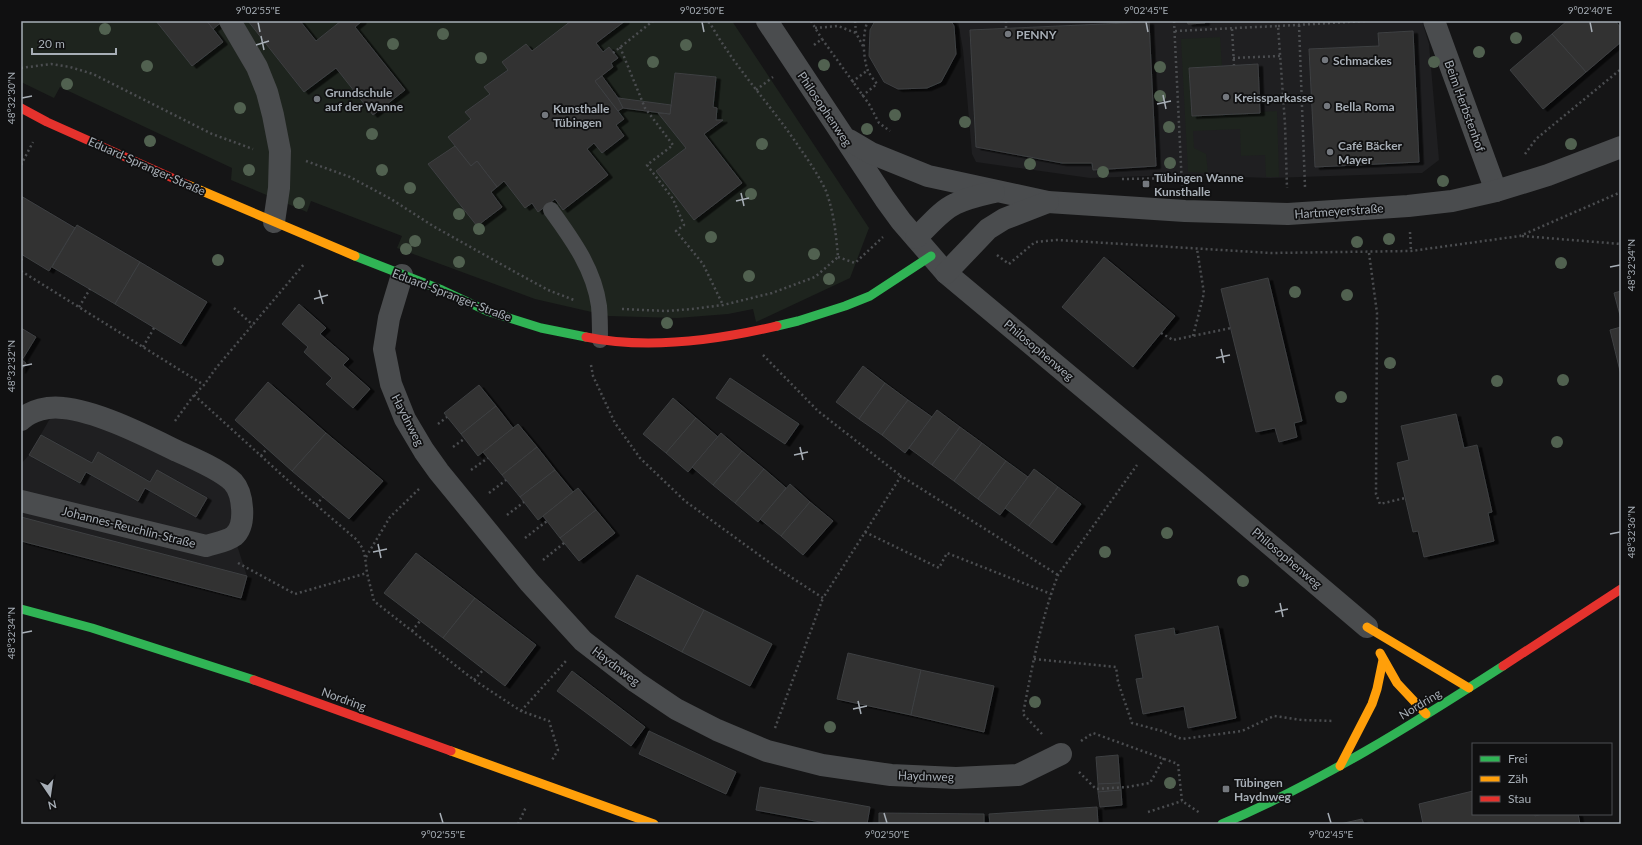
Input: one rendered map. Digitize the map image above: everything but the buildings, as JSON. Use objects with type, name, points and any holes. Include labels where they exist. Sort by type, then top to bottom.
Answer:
[{"type":"street","points":[[230,21],[257,67],[267,92],[280,151],[279,188],[274,222]]},
{"type":"street","name":"Philosophenweg","points":[[767,21],[886,199],[916,238],[946,273],[1189,476],[1372,638]]},
{"type":"street","name":"Beim Herbstenhof","points":[[1434,21],[1496,191]]},
{"type":"street","name":"Eduard-Spranger-Straße","points":[[21,108],[47,122],[274,222],[442,290],[487,311],[541,328],[593,339],[640,342],[683,341],[742,334],[798,322],[870,296],[931,256]]},
{"type":"street","name":"Hartmeyerstraße","points":[[846,139],[871,154],[928,176],[1048,202],[1185,211],[1297,214],[1452,201],[1496,191],[1548,175],[1621,147]]},
{"type":"street","name":"Hartmeyerstraße","points":[[916,238],[945,211],[955,204],[971,198],[999,191]]},
{"type":"street","name":"Hartmeyerstraße","points":[[946,273],[988,230],[1004,219],[1048,202]]},
{"type":"street","name":"Haydnweg","points":[[402,275],[390,318],[384,349],[391,384],[405,419],[424,451],[439,472],[529,582],[584,641],[636,682],[676,709],[717,730],[767,751],[822,765],[883,774],[956,778],[1018,775],[1061,754]]},
{"type":"street","name":"Johannes-Reuchlin-Straße","points":[[21,420],[26,415],[45,409],[62,408],[80,411],[158,441],[221,474],[232,482],[241,498],[242,522],[239,531],[234,536],[223,542],[206,546],[21,502]]},
{"type":"street","name":"Nordring","points":[[1222,824],[1280,799],[1340,766],[1469,688],[1621,589]]},
{"type":"street","name":"Nordring","points":[[21,609],[92,628],[264,683],[538,783],[622,819],[654,824]]},
{"type":"street","points":[[1372,638],[1383,660],[1397,682],[1426,714]]},
{"type":"street","points":[[1372,638],[1469,688]]},
{"type":"street","points":[[1340,766],[1372,704],[1383,660]]},
{"type":"lane","points":[[551,210],[571,238],[589,269],[599,306],[593,339]]},
{"type":"path","points":[[613,53],[653,21]]},
{"type":"path","points":[[21,68],[51,64],[70,67],[92,74],[212,134],[255,150],[280,151],[350,177],[391,199],[433,226],[548,290],[599,306],[666,310],[723,305],[772,293],[815,277],[838,257],[833,214],[825,190],[812,165],[790,133],[732,60],[710,24],[703,21]]},
{"type":"path","points":[[811,21],[879,123],[893,134]]},
{"type":"path","points":[[856,21],[856,33],[864,48]]},
{"type":"path","points":[[862,96],[877,84],[868,70],[864,48],[866,26],[868,21]]},
{"type":"path","points":[[1006,21],[1006,29]]},
{"type":"path","points":[[1174,21],[1181,178],[1185,211]]},
{"type":"path","points":[[1175,31],[1365,21]]},
{"type":"path","points":[[1297,214],[1299,25]]},
{"type":"path","points":[[815,28],[838,26],[856,33]]},
{"type":"path","points":[[1278,26],[1285,124],[1297,214]]},
{"type":"path","points":[[1232,29],[1234,66]]},
{"type":"path","points":[[756,90],[822,39]]},
{"type":"path","points":[[620,47],[645,108],[672,145],[647,165],[673,199],[684,224],[676,231],[703,264],[723,305]]},
{"type":"path","points":[[1233,58],[1280,56]]},
{"type":"path","points":[[1523,156],[1536,139],[1621,69]]},
{"type":"path","points":[[852,82],[868,70]]},
{"type":"path","points":[[1520,236],[1621,192]]},
{"type":"path","points":[[977,240],[1008,264],[1035,242],[1058,240],[1271,253],[1369,253],[1411,251],[1520,236],[1621,244]]},
{"type":"path","points":[[181,412],[321,242]]},
{"type":"path","points":[[1192,336],[1204,293],[1197,249]]},
{"type":"path","points":[[1369,253],[1377,313],[1376,494],[1380,504],[1405,498]]},
{"type":"path","points":[[21,260],[24,256]]},
{"type":"path","points":[[21,271],[204,385]]},
{"type":"path","points":[[79,307],[90,290]]},
{"type":"path","points":[[234,308],[253,325]]},
{"type":"path","points":[[143,347],[154,328]]},
{"type":"path","points":[[1161,333],[1173,340],[1231,328]]},
{"type":"path","points":[[742,334],[818,411],[901,476],[1058,575]]},
{"type":"path","points":[[593,339],[593,376],[615,422],[640,458],[685,501],[777,568],[823,598]]},
{"type":"path","points":[[194,395],[357,540],[363,549],[374,601],[474,680],[521,712],[549,721],[558,750],[538,783]]},
{"type":"path","points":[[261,456],[267,448]]},
{"type":"path","points":[[365,557],[390,517],[400,506],[439,472]]},
{"type":"path","points":[[767,751],[823,598],[901,476]]},
{"type":"path","points":[[1120,487],[1058,575],[1051,594],[1034,659],[1023,714],[1061,754],[1093,732],[1178,764],[1182,801]]},
{"type":"path","points":[[316,505],[323,497]]},
{"type":"path","points":[[864,532],[939,568],[947,553],[1051,594]]},
{"type":"path","points":[[206,546],[295,594],[367,573]]},
{"type":"path","points":[[412,631],[420,621]]},
{"type":"path","points":[[521,712],[568,658]]},
{"type":"path","points":[[1034,659],[1116,667],[1118,682],[1132,723],[1182,738],[1242,731],[1274,716],[1302,720],[1362,722]]},
{"type":"path","points":[[474,680],[483,670]]},
{"type":"path","points":[[1096,789],[1127,787],[1150,783],[1164,758]]},
{"type":"path","points":[[1148,812],[1182,801],[1206,816]]},
{"type":"shaded area","points":[[21,21],[732,21],[869,228],[850,278],[756,322],[753,309],[728,314],[677,318],[609,316],[535,299],[397,248],[402,236],[311,201],[307,212],[231,180],[232,168],[60,87],[54,98],[21,82]]},
{"type":"shaded area","points":[[958,21],[1422,21],[1429,44],[1439,160],[1422,173],[1270,178],[1175,175],[1090,178],[976,162],[972,154],[963,50]]},
{"type":"shaded area","points":[[1220,37],[1222,66],[1189,68],[1192,116],[1277,111],[1279,177],[1266,177],[1265,155],[1241,156],[1240,129],[1193,131],[1194,148],[1206,154],[1208,173],[1188,172],[1181,39]]},
{"type":"shaded area","points":[[56,408],[232,482],[234,536],[247,576],[241,598],[21,541],[21,464],[29,455]]},
{"type":"traffic: fast","points":[[355,256],[442,290],[487,311],[541,328],[586,337]]},
{"type":"traffic: fast","points":[[777,326],[845,306],[870,296],[931,256]]},
{"type":"traffic: fast","points":[[21,609],[92,628],[254,680]]},
{"type":"traffic: fast","points":[[1222,824],[1259,808],[1331,771],[1401,730],[1503,666]]},
{"type":"traffic: slow","points":[[188,185],[355,256]]},
{"type":"traffic: slow","points":[[1367,627],[1469,688]]},
{"type":"traffic: slow","points":[[1380,653],[1397,683],[1426,714]]},
{"type":"traffic: slow","points":[[1340,766],[1372,704],[1377,689],[1383,660]]},
{"type":"traffic: slow","points":[[451,751],[654,824]]},
{"type":"traffic: jam","points":[[21,108],[47,122],[188,185]]},
{"type":"traffic: jam","points":[[586,337],[633,343],[682,342],[731,335],[777,326]]},
{"type":"traffic: jam","points":[[1503,666],[1621,589]]},
{"type":"traffic: jam","points":[[254,680],[451,751]]},
{"type":"place","name":"PENNY","points":[[1008,34]]},
{"type":"place","name":"Schmackes","points":[[1325,60]]},
{"type":"place","name":"Kreissparkasse","points":[[1226,97]]},
{"type":"place","name":"Grundschule auf der Wanne","points":[[317,99]]},
{"type":"place","name":"Bella Roma","points":[[1327,106]]},
{"type":"place","name":"Kunsthalle Tübingen","points":[[545,115]]},
{"type":"place","name":"Café Bäcker Mayer","points":[[1330,152]]},
{"type":"place","name":"Tübingen Wanne Kunsthalle","points":[[1146,184]]},
{"type":"place","name":"Tübingen Haydnweg","points":[[1226,789]]}]
